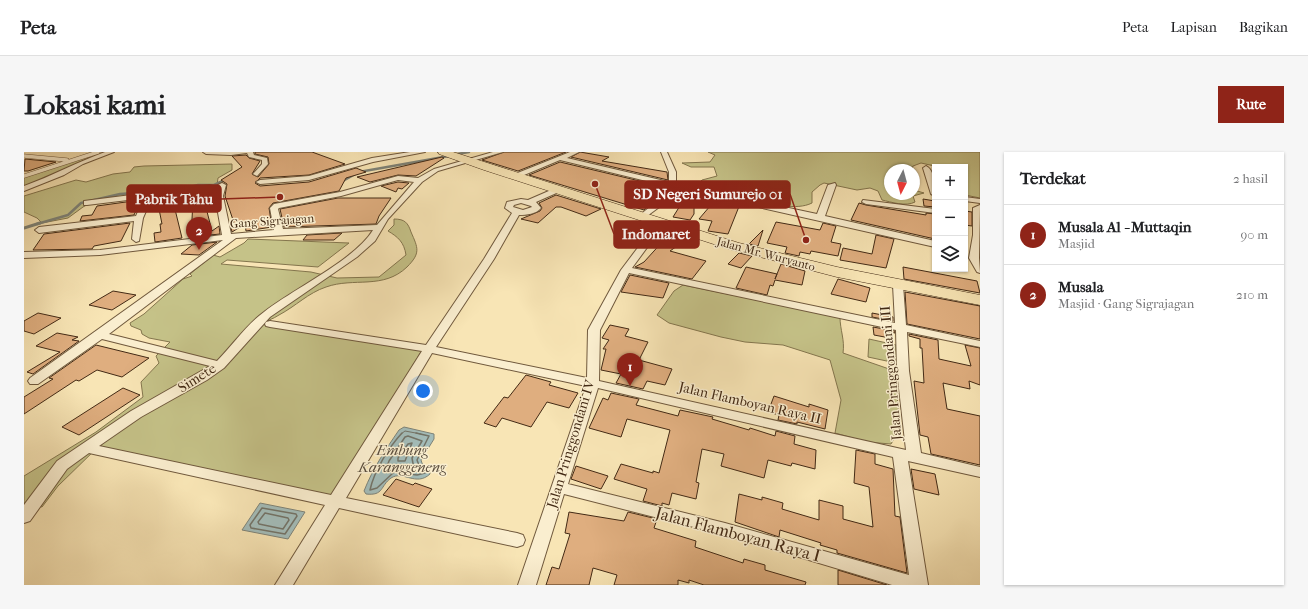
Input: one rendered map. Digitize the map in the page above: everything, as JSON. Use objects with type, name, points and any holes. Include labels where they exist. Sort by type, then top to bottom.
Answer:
[{"type":"main road","name":"Jalan Mr. Wuryanto","points":[[443,152],[734,246],[837,272],[980,300]]},
{"type":"street","points":[[24,189],[57,176],[81,163],[111,152]]},
{"type":"street","points":[[206,152],[231,154],[244,152]]},
{"type":"street","points":[[250,152],[251,156],[265,160],[265,164],[257,174]]},
{"type":"street","points":[[260,182],[309,178],[372,160],[422,152]]},
{"type":"street","name":"Simete","points":[[24,518],[62,465],[136,414],[203,377],[220,365],[266,315],[354,255],[372,239],[407,192],[419,180],[436,170],[500,152]]},
{"type":"street","points":[[514,176],[576,152]]},
{"type":"street","points":[[643,217],[662,202],[673,185],[674,172],[664,152]]},
{"type":"street","points":[[559,158],[722,197],[820,217],[932,243]]},
{"type":"street","points":[[926,168],[932,185]]},
{"type":"street","points":[[278,232],[274,208],[277,206],[341,194],[398,178],[419,180]]},
{"type":"street","points":[[34,381],[100,335],[231,236],[218,196],[222,185]]},
{"type":"street","points":[[820,217],[832,185]]},
{"type":"street","points":[[87,203],[210,187]]},
{"type":"street","points":[[284,585],[430,349],[517,212],[529,212],[537,208],[530,202],[558,188]]},
{"type":"street","points":[[136,243],[138,218],[149,195]]},
{"type":"street","points":[[968,199],[980,201]]},
{"type":"street","points":[[866,202],[932,212]]},
{"type":"street","points":[[980,208],[977,208],[974,217],[978,235],[974,258],[980,270]]},
{"type":"street","points":[[39,230],[138,218]]},
{"type":"street","name":"Jalan Pringgondani IV","points":[[527,585],[592,383],[594,330],[626,270],[661,223]]},
{"type":"street","name":"Gang Sigrajagan","points":[[24,255],[69,256],[136,243],[278,232],[379,228]]},
{"type":"street","points":[[968,253],[974,254]]},
{"type":"street","points":[[626,270],[980,344]]},
{"type":"street","name":"Jalan Pringgondani III","points":[[898,285],[903,341],[902,371],[907,456],[918,585]]},
{"type":"street","name":"Jalan Flamboyan Raya II","points":[[270,324],[430,349],[592,383],[980,472]]},
{"type":"street","points":[[100,335],[220,365]]},
{"type":"street","points":[[94,450],[517,540]]},
{"type":"street","name":"Jalan Flamboyan Raya I","points":[[558,487],[725,529],[918,585]]},
{"type":"lane","points":[[24,156],[70,160],[88,152]]},
{"type":"lane","points":[[24,176],[98,152]]},
{"type":"shaded area","points":[[708,152],[980,152],[980,198],[968,196],[968,164],[932,164],[932,165],[921,163],[884,164],[884,200],[914,200],[915,202],[898,204],[882,200],[878,191],[870,188],[857,190],[824,183],[812,192],[812,203],[792,207],[785,206],[777,204],[758,194],[718,192],[697,185],[702,180],[717,176],[714,167],[691,167],[682,163],[710,162],[715,155]]},
{"type":"shaded area","points":[[84,157],[90,158],[59,173],[24,187],[24,177]]},
{"type":"shaded area","points":[[232,164],[232,170],[218,178],[217,185],[96,200],[68,218],[42,223],[37,218],[24,212],[24,196],[76,180],[86,182],[113,174],[130,172],[134,167]]},
{"type":"shaded area","points":[[394,219],[401,220],[407,224],[417,246],[415,258],[407,267],[398,274],[378,281],[337,284],[326,287],[313,293],[277,316],[260,324],[422,350],[334,497],[98,447],[58,486],[42,507],[24,503],[24,476],[96,432],[143,397],[141,382],[159,363],[156,356],[170,342],[149,338],[142,334],[141,330],[131,326],[130,323],[144,314],[183,279],[192,276],[190,274],[213,255],[220,257],[244,243],[248,239],[349,243],[318,267],[227,260],[221,264],[311,272],[337,278],[379,277],[406,255],[400,240],[388,231],[394,225]]},
{"type":"shaded area","points":[[683,285],[840,317],[843,353],[892,370],[899,418],[898,427],[891,444],[867,442],[835,433],[841,400],[830,360],[783,345],[745,342],[721,337],[669,323],[657,315],[674,291]]},
{"type":"shaded area","points":[[869,339],[896,345],[896,363],[868,357]]},
{"type":"water","name":"Embung Karanggeneng","points":[[404,427],[434,434],[434,439],[421,460],[423,466],[429,468],[430,474],[425,478],[420,479],[396,476],[391,478],[379,492],[366,494],[364,491],[376,467],[399,430]]},
{"type":"water","points":[[260,503],[305,512],[288,539],[242,530]]},
{"type":"building","points":[[255,152],[312,152],[345,164],[309,175],[260,178],[255,183],[260,186],[309,182],[356,168],[366,172],[346,178],[339,191],[273,203],[269,208],[272,227],[246,231],[245,224],[232,232],[230,224],[234,223],[225,196],[227,184],[221,180],[242,167],[232,156],[246,155],[249,158],[260,161],[252,174],[258,177],[269,164],[268,157],[255,154]]},
{"type":"building","points":[[504,152],[566,152],[518,171],[482,160]]},
{"type":"building","points":[[580,152],[609,157],[602,161],[667,172],[668,180],[571,157]]},
{"type":"building","points":[[442,157],[444,158],[416,176],[398,175],[370,182],[357,177]]},
{"type":"building","points":[[25,159],[56,162],[24,171]]},
{"type":"building","points":[[560,162],[665,187],[656,200],[649,204],[644,210],[529,175]]},
{"type":"building","points":[[398,182],[409,183],[402,189],[398,188],[396,192],[381,186]]},
{"type":"building","points":[[688,193],[694,194],[694,214],[690,220],[673,217]]},
{"type":"building","points":[[556,195],[601,209],[586,216],[561,207],[556,207],[538,223],[521,219],[540,211],[542,208],[539,203]]},
{"type":"building","points":[[172,197],[182,238],[155,242],[154,233],[161,232],[160,224],[162,224],[157,199]]},
{"type":"building","points":[[338,198],[391,198],[379,216],[376,224],[284,227],[280,209]]},
{"type":"building","points":[[716,199],[740,204],[728,234],[708,231],[712,221],[699,219]]},
{"type":"building","points":[[923,199],[932,200],[932,207],[924,206]]},
{"type":"building","points":[[204,200],[212,231],[219,226],[220,234],[191,237],[193,201]]},
{"type":"building","points":[[133,201],[132,203],[140,202],[134,215],[80,221],[82,216],[92,215],[97,206]]},
{"type":"building","points":[[859,203],[926,215],[926,213],[932,214],[932,238],[851,220]]},
{"type":"building","points":[[968,211],[972,212],[972,226],[968,225]]},
{"type":"building","points":[[776,222],[820,230],[823,223],[836,226],[831,242],[841,244],[838,256],[811,251],[810,254],[800,252],[799,256],[785,253],[787,247],[767,243]]},
{"type":"building","points":[[130,223],[121,241],[94,246],[92,249],[33,250],[44,234]]},
{"type":"building","points":[[763,230],[758,246],[749,244]]},
{"type":"building","points":[[342,233],[334,240],[303,240],[307,235]]},
{"type":"building","points":[[876,235],[894,239],[886,268],[840,260],[843,248],[872,254]]},
{"type":"building","points":[[664,240],[680,244],[670,251],[706,261],[692,279],[635,267],[644,262]]},
{"type":"building","points":[[217,242],[199,255],[181,254],[192,245]]},
{"type":"building","points":[[739,253],[752,256],[741,268],[728,264]]},
{"type":"building","points":[[781,264],[805,271],[802,285],[775,280],[773,286],[770,285],[767,295],[736,288],[746,267],[777,274]]},
{"type":"building","points":[[903,267],[977,281],[980,293],[904,279]]},
{"type":"building","points":[[630,275],[669,283],[663,298],[621,292]]},
{"type":"building","points":[[838,279],[870,288],[866,302],[831,294]]},
{"type":"building","points":[[113,291],[136,295],[112,310],[89,305]]},
{"type":"building","points":[[905,292],[980,306],[980,339],[907,324]]},
{"type":"building","points":[[38,313],[61,318],[34,334],[24,331],[24,321]]},
{"type":"building","points":[[872,313],[893,317],[893,321],[872,317]]},
{"type":"building","points":[[610,325],[629,329],[625,336],[648,342],[639,360],[672,369],[665,385],[647,381],[643,389],[616,383],[621,374],[601,370],[606,349],[603,349],[609,340],[602,338]]},
{"type":"building","points":[[873,327],[895,331],[895,333],[889,332],[890,338],[874,335]]},
{"type":"building","points":[[57,333],[78,337],[72,340],[79,341],[33,374],[27,372],[60,352],[36,346]]},
{"type":"building","points":[[909,334],[938,340],[939,359],[971,366],[965,345],[980,348],[980,385],[969,381],[970,389],[943,383],[947,409],[980,416],[980,465],[931,454],[928,437],[920,435],[914,381],[924,383],[922,348],[920,348],[920,339],[909,336]]},
{"type":"building","points":[[96,345],[149,358],[122,377],[97,370],[79,381],[76,380],[24,414],[24,397],[53,379],[49,378]]},
{"type":"building","points":[[526,375],[551,382],[549,385],[578,393],[569,408],[547,402],[531,427],[502,418],[496,427],[484,423],[504,397],[508,398]]},
{"type":"building","points":[[123,388],[140,395],[79,435],[62,427]]},
{"type":"building","points":[[611,393],[639,399],[636,405],[678,416],[680,410],[713,417],[712,419],[749,430],[750,428],[775,436],[776,431],[795,436],[794,444],[816,450],[815,469],[792,463],[791,466],[768,460],[764,478],[721,466],[724,454],[702,449],[696,482],[699,483],[696,499],[672,493],[669,505],[662,503],[662,506],[643,501],[647,489],[614,479],[621,464],[653,473],[653,471],[659,473],[670,430],[627,419],[621,437],[589,428],[603,398],[608,400]]},
{"type":"building","points":[[774,396],[809,407],[809,404],[828,410],[825,429],[797,422],[797,424],[778,420],[779,415],[768,412]]},
{"type":"building","points":[[856,450],[875,454],[875,464],[893,469],[895,516],[900,517],[907,573],[837,553],[837,550],[820,545],[821,543],[780,530],[779,537],[735,522],[739,494],[762,500],[762,497],[783,503],[782,509],[819,520],[819,500],[843,506],[843,519],[873,527],[869,487],[854,483]]},
{"type":"building","points":[[576,466],[608,476],[601,489],[571,479]]},
{"type":"building","points":[[911,469],[935,474],[939,495],[914,489]]},
{"type":"building","points":[[396,479],[413,485],[415,483],[432,489],[419,507],[383,495]]},
{"type":"building","points":[[569,512],[624,521],[628,512],[657,519],[654,528],[696,541],[695,547],[743,563],[744,559],[765,565],[765,570],[806,582],[805,585],[704,585],[689,580],[689,583],[678,580],[678,585],[614,585],[617,575],[593,568],[589,585],[546,585],[552,567],[559,569],[570,534],[565,533]]},
{"type":"building","points":[[838,570],[887,585],[838,585]]},
{"type":"waterway","points":[[457,154],[469,152]]},
{"type":"waterway","points":[[341,182],[359,172],[449,156]]},
{"type":"waterway","points":[[37,224],[68,215],[81,203],[120,194],[178,190],[198,185],[214,185],[227,179]]},
{"type":"waterway","points":[[24,228],[40,223]]},
{"type":"place","name":"Indomaret","points":[[595,184]]},
{"type":"place","name":"Pabrik Tahu","points":[[280,197]]},
{"type":"place","name":"SD Negeri Sumurejo 01","points":[[806,240]]},
{"type":"place","name":"Musala","points":[[199,250]]},
{"type":"place","name":"Musala Al - Muttaqin","points":[[630,386]]}]
